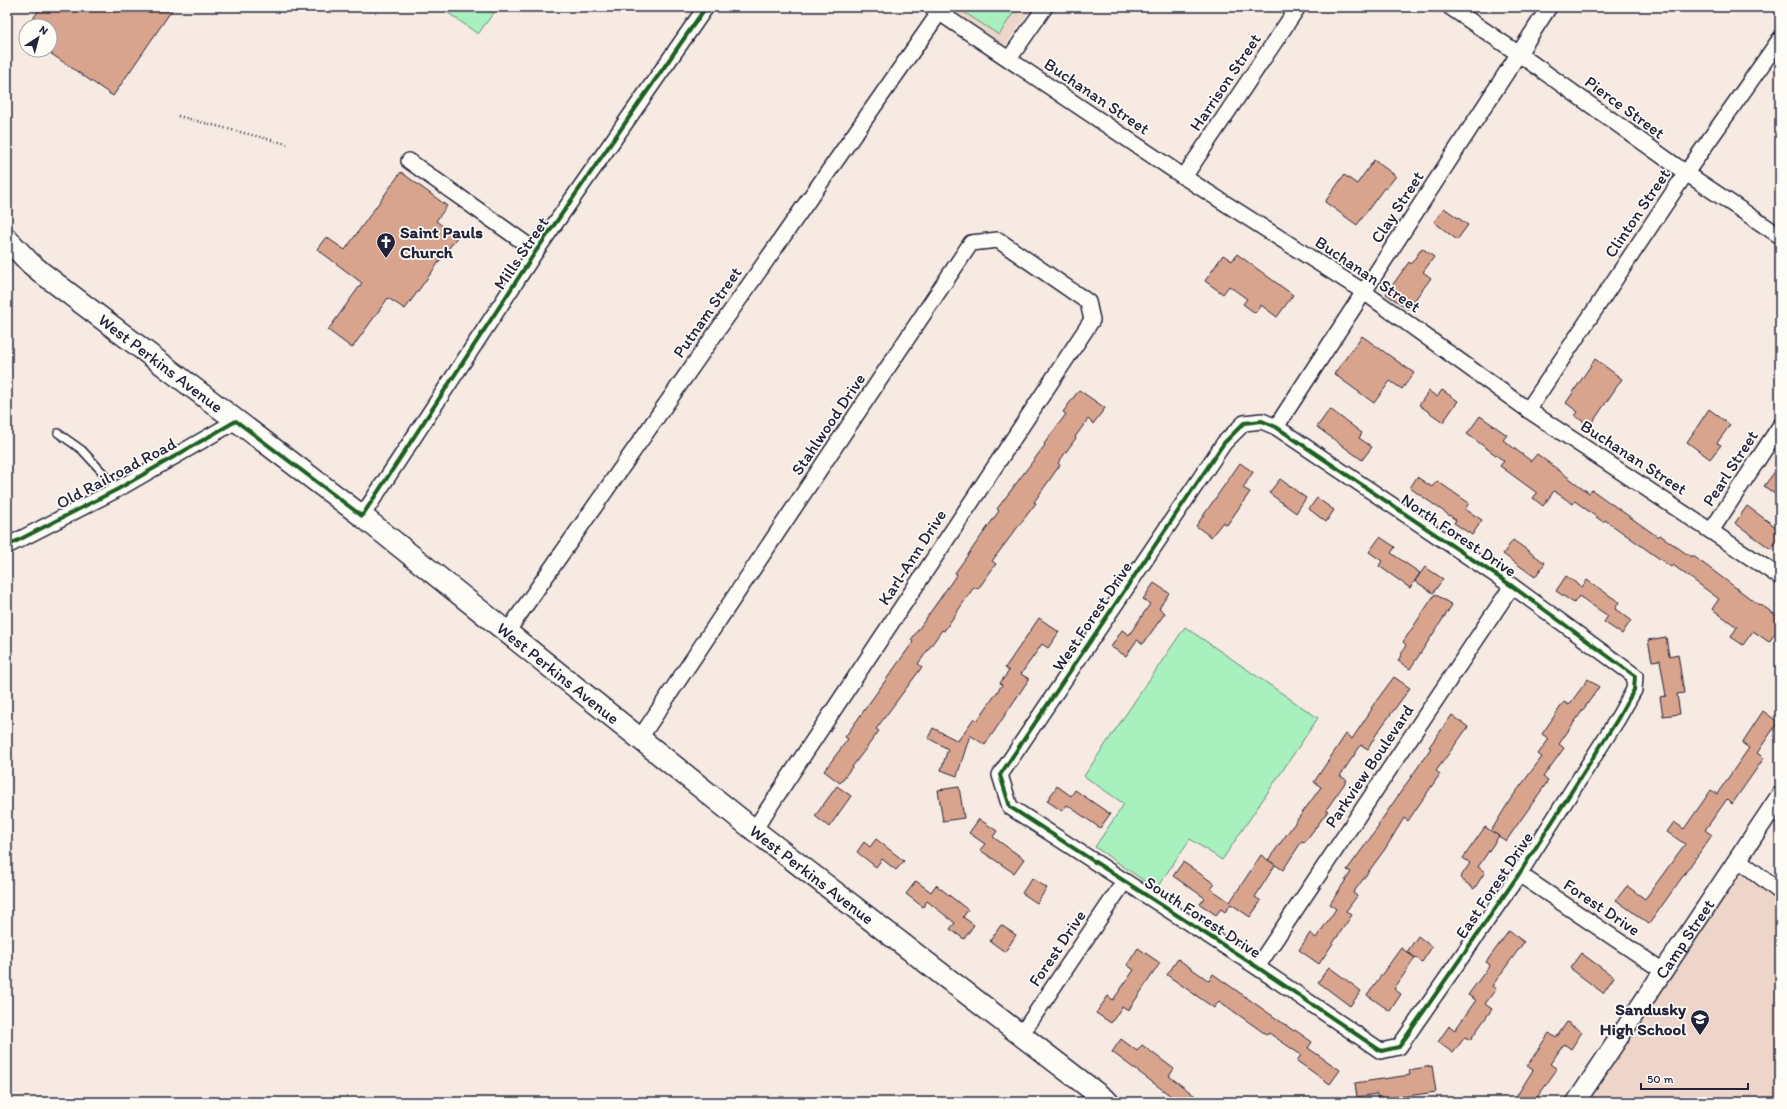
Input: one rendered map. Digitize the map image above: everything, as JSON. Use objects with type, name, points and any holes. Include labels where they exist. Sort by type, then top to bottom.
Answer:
[{"type":"main road","points":[[7,239],[30,263]]},
{"type":"main road","name":"West Perkins Avenue","points":[[30,263],[362,516],[754,830],[1108,1102]]},
{"type":"street","name":"Mills Street","points":[[362,516],[536,252],[706,7]]},
{"type":"street","points":[[1009,60],[1045,7]]},
{"type":"street","name":"Harrison Street","points":[[1184,177],[1298,7]]},
{"type":"street","name":"Pierce Street","points":[[1450,7],[1519,54],[1686,173],[1780,236]]},
{"type":"street","name":"Clay Street","points":[[1276,427],[1549,7]]},
{"type":"street","name":"Buchanan Street","points":[[935,10],[1184,177],[1364,292],[1528,410],[1780,577]]},
{"type":"street","name":"Putnam Street","points":[[507,632],[935,10]]},
{"type":"street","name":"Clinton Street","points":[[1528,410],[1686,173],[1780,38]]},
{"type":"street","points":[[409,161],[536,252]]},
{"type":"street","name":"Stahlwood Drive","points":[[640,738],[971,243],[998,240],[1088,302]]},
{"type":"street","name":"West Perkins Avenue","points":[[7,246],[30,263]]},
{"type":"street","name":"Karl-Ann Drive","points":[[754,830],[1092,320],[1088,302]]},
{"type":"street","name":"Old Railroad Road","points":[[7,546],[118,489],[236,421]]},
{"type":"street","name":"North Forest Drive","points":[[1224,443],[1244,423],[1262,421],[1276,427],[1512,586],[1635,676],[1634,690],[1617,720]]},
{"type":"street","name":"Pearl Street","points":[[1711,531],[1780,426]]},
{"type":"street","name":"West Forest Drive","points":[[1010,806],[1000,775],[1224,443]]},
{"type":"street","name":"Parkview Boulevard","points":[[1258,967],[1512,586]]},
{"type":"street","name":"East Forest Drive","points":[[1381,1051],[1399,1047],[1519,874],[1617,720]]},
{"type":"street","name":"Camp Street","points":[[1576,1102],[1780,796]]},
{"type":"street","name":"South Forest Drive","points":[[1010,806],[1124,882],[1258,967],[1381,1051]]},
{"type":"street","points":[[1738,859],[1780,892]]},
{"type":"street","name":"Forest Drive","points":[[1519,874],[1663,971]]},
{"type":"street","name":"Forest Drive","points":[[1021,1035],[1124,882]]},
{"type":"lane","points":[[58,433],[82,450],[118,489]]},
{"type":"path","points":[[178,116],[286,144]]},
{"type":"shaded area","points":[[948,7],[1032,7],[1005,46]]},
{"type":"shaded area","name":"Sandusky High School","points":[[1738,859],[1780,892],[1780,1102],[1576,1102]]},
{"type":"green space","points":[[440,7],[498,7],[478,34]]},
{"type":"green space","points":[[956,7],[1017,7],[999,35]]},
{"type":"green space","points":[[1185,627],[1318,718],[1222,860],[1190,839],[1156,889],[1095,847],[1124,804],[1084,776]]},
{"type":"building","points":[[41,7],[174,7],[113,96],[57,58],[58,18],[33,18]]},
{"type":"building","points":[[1374,160],[1396,176],[1386,189],[1384,188],[1357,225],[1325,202],[1344,175],[1357,184]]},
{"type":"building","name":"Saint Pauls Church","points":[[401,172],[447,206],[436,221],[457,237],[405,309],[388,298],[352,348],[328,330],[362,283],[317,249],[326,237],[345,250]]},
{"type":"building","points":[[1444,208],[1468,225],[1457,240],[1434,222]]},
{"type":"building","points":[[1422,248],[1434,257],[1423,272],[1431,278],[1408,309],[1386,294],[1409,262],[1411,264]]},
{"type":"building","points":[[1237,254],[1293,295],[1277,317],[1261,305],[1255,313],[1243,304],[1247,299],[1229,286],[1223,294],[1205,281],[1223,255],[1232,261]]},
{"type":"building","points":[[1362,336],[1414,373],[1402,389],[1390,381],[1374,403],[1334,374]]},
{"type":"building","points":[[1595,359],[1622,379],[1590,426],[1575,416],[1578,412],[1566,403]]},
{"type":"building","points":[[1079,390],[1105,408],[1093,424],[1088,419],[1075,437],[1076,438],[1058,463],[1060,465],[1034,502],[1036,503],[992,561],[996,564],[978,589],[974,587],[944,631],[942,630],[918,664],[922,667],[876,729],[879,731],[840,783],[824,771],[848,739],[845,737],[913,642],[911,640],[957,574],[955,573],[999,511],[997,509],[1045,445],[1044,444],[1066,414],[1063,412]]},
{"type":"building","points":[[1442,390],[1458,401],[1443,422],[1419,405],[1429,391],[1437,397]]},
{"type":"building","points":[[1330,409],[1362,433],[1359,438],[1372,447],[1362,460],[1317,427]]},
{"type":"building","points":[[1709,409],[1730,425],[1717,443],[1721,445],[1710,459],[1687,442]]},
{"type":"building","points":[[1480,416],[1507,435],[1503,440],[1531,461],[1537,454],[1589,493],[1592,490],[1658,537],[1660,535],[1691,557],[1692,555],[1759,605],[1760,604],[1780,618],[1780,626],[1769,642],[1753,631],[1743,645],[1731,637],[1737,627],[1712,609],[1719,599],[1673,565],[1671,567],[1605,520],[1603,522],[1575,501],[1573,504],[1554,491],[1543,506],[1533,498],[1537,493],[1500,466],[1504,461],[1467,434]]},
{"type":"building","points":[[1240,463],[1253,472],[1243,488],[1250,492],[1227,525],[1223,522],[1211,537],[1196,526]]},
{"type":"building","points":[[1780,465],[1780,498],[1764,486]]},
{"type":"building","points":[[1417,477],[1432,487],[1437,481],[1469,503],[1465,509],[1482,520],[1472,535],[1454,523],[1456,520],[1410,488]]},
{"type":"building","points":[[1280,479],[1306,498],[1296,513],[1269,493]]},
{"type":"building","points":[[1317,498],[1334,510],[1326,522],[1309,509]]},
{"type":"building","points":[[1747,506],[1780,530],[1780,537],[1771,549],[1735,523]]},
{"type":"building","points":[[1380,537],[1395,547],[1391,553],[1420,573],[1410,588],[1379,566],[1382,561],[1369,552]]},
{"type":"building","points":[[1513,540],[1545,563],[1535,577],[1503,554]]},
{"type":"building","points":[[1425,567],[1443,579],[1433,593],[1415,581]]},
{"type":"building","points":[[1566,576],[1582,587],[1587,580],[1619,602],[1615,609],[1631,620],[1622,634],[1604,622],[1608,616],[1579,596],[1574,603],[1556,591]]},
{"type":"building","points":[[1154,583],[1169,593],[1159,608],[1165,613],[1143,644],[1137,640],[1126,656],[1111,647],[1122,630],[1129,635],[1150,604],[1143,599]]},
{"type":"building","points":[[1435,594],[1452,605],[1410,669],[1398,661],[1406,645],[1403,642]]},
{"type":"building","points":[[1039,618],[1059,632],[1048,648],[1042,644],[1021,674],[1029,679],[985,745],[970,735],[957,776],[941,770],[948,749],[928,738],[933,728],[958,741],[974,718],[977,721],[1002,685],[1000,683],[1009,671],[1005,668]]},
{"type":"building","points":[[1666,637],[1669,656],[1678,654],[1684,693],[1677,694],[1680,714],[1663,716],[1660,697],[1666,696],[1660,660],[1652,661],[1648,640]]},
{"type":"building","points":[[1394,677],[1410,688],[1377,733],[1368,749],[1361,745],[1340,776],[1347,780],[1326,810],[1328,811],[1304,843],[1302,841],[1283,870],[1268,860],[1321,787],[1314,782],[1346,734],[1352,739],[1372,709],[1371,708]]},
{"type":"building","points":[[1588,679],[1599,687],[1559,744],[1564,748],[1543,777],[1548,781],[1506,841],[1491,831],[1510,800],[1542,757],[1538,754],[1549,739],[1542,734],[1564,702],[1569,705]]},
{"type":"building","points":[[1763,711],[1778,722],[1757,753],[1764,758],[1732,804],[1727,799],[1705,830],[1712,835],[1649,924],[1616,900],[1627,886],[1645,899],[1685,844],[1667,832],[1674,822],[1684,829],[1711,790],[1717,794],[1749,748],[1742,743]]},
{"type":"building","points":[[1452,715],[1468,727],[1436,771],[1440,774],[1408,821],[1404,818],[1385,849],[1353,893],[1357,896],[1346,911],[1352,915],[1319,964],[1299,950],[1310,933],[1316,938],[1336,909],[1330,904],[1351,872],[1347,870],[1379,826],[1378,825],[1431,748],[1429,747]]},
{"type":"building","points":[[837,786],[851,796],[829,827],[815,816]]},
{"type":"building","points":[[1057,786],[1071,796],[1075,790],[1110,814],[1100,828],[1067,805],[1062,811],[1047,801]]},
{"type":"building","points":[[959,787],[964,818],[943,821],[938,790]]},
{"type":"building","points":[[979,819],[997,831],[993,837],[1024,859],[1014,873],[980,850],[985,844],[969,833]]},
{"type":"building","points":[[1485,827],[1499,836],[1478,867],[1485,872],[1474,889],[1460,878],[1470,863],[1463,858]]},
{"type":"building","points":[[876,839],[904,861],[896,870],[882,859],[876,867],[857,852],[864,842],[870,847]]},
{"type":"building","points":[[1261,855],[1275,865],[1255,897],[1261,901],[1250,917],[1231,904],[1225,912],[1221,909],[1216,915],[1200,904],[1205,898],[1173,876],[1183,862],[1215,884],[1211,889],[1230,902]]},
{"type":"building","points":[[1032,878],[1047,888],[1037,903],[1022,893]]},
{"type":"building","points":[[916,881],[931,892],[936,885],[968,910],[963,917],[974,925],[964,939],[950,929],[955,923],[927,901],[923,907],[906,894]]},
{"type":"building","points":[[1001,925],[1016,935],[1005,952],[990,941]]},
{"type":"building","points":[[1509,931],[1524,942],[1492,986],[1496,989],[1485,1004],[1492,1009],[1470,1040],[1465,1037],[1453,1053],[1438,1042],[1449,1026],[1455,1030],[1476,1000],[1468,995],[1490,965],[1486,962]]},
{"type":"building","points":[[1418,936],[1432,947],[1422,962],[1407,952]]},
{"type":"building","points":[[1138,948],[1160,963],[1128,1011],[1122,1007],[1111,1023],[1096,1013],[1108,996],[1113,1000],[1134,970],[1127,965]]},
{"type":"building","points":[[1401,948],[1415,958],[1394,989],[1401,994],[1390,1011],[1367,995]]},
{"type":"building","points":[[1581,953],[1614,977],[1603,993],[1570,968]]},
{"type":"building","points":[[1178,959],[1209,981],[1213,974],[1312,1042],[1308,1048],[1340,1070],[1330,1084],[1297,1061],[1301,1055],[1269,1033],[1267,1035],[1219,1001],[1214,1008],[1167,975]]},
{"type":"building","points":[[1329,967],[1361,991],[1350,1006],[1318,982]]},
{"type":"building","points":[[1567,1022],[1582,1032],[1571,1049],[1564,1044],[1550,1064],[1557,1069],[1534,1102],[1513,1102],[1533,1070],[1527,1066],[1549,1033],[1556,1038]]},
{"type":"building","points":[[1121,1039],[1137,1051],[1142,1045],[1174,1069],[1169,1076],[1203,1102],[1179,1102],[1112,1052]]},
{"type":"building","points":[[1432,1066],[1436,1092],[1378,1100],[1377,1094],[1357,1097],[1355,1083],[1410,1075],[1409,1070]]},
{"type":"cycle path","points":[[7,546],[118,489],[236,421],[362,516],[536,251],[706,7]]},
{"type":"cycle path","points":[[1262,421],[1276,427],[1512,586],[1635,676],[1634,690],[1617,720],[1519,874],[1399,1047],[1381,1051],[1257,967],[1010,807],[1000,775],[1224,443],[1244,423],[1262,421]]},
{"type":"place","name":"Saint Pauls Church","points":[[386,259]]},
{"type":"place","name":"Sandusky High School","points":[[1700,1036]]}]
